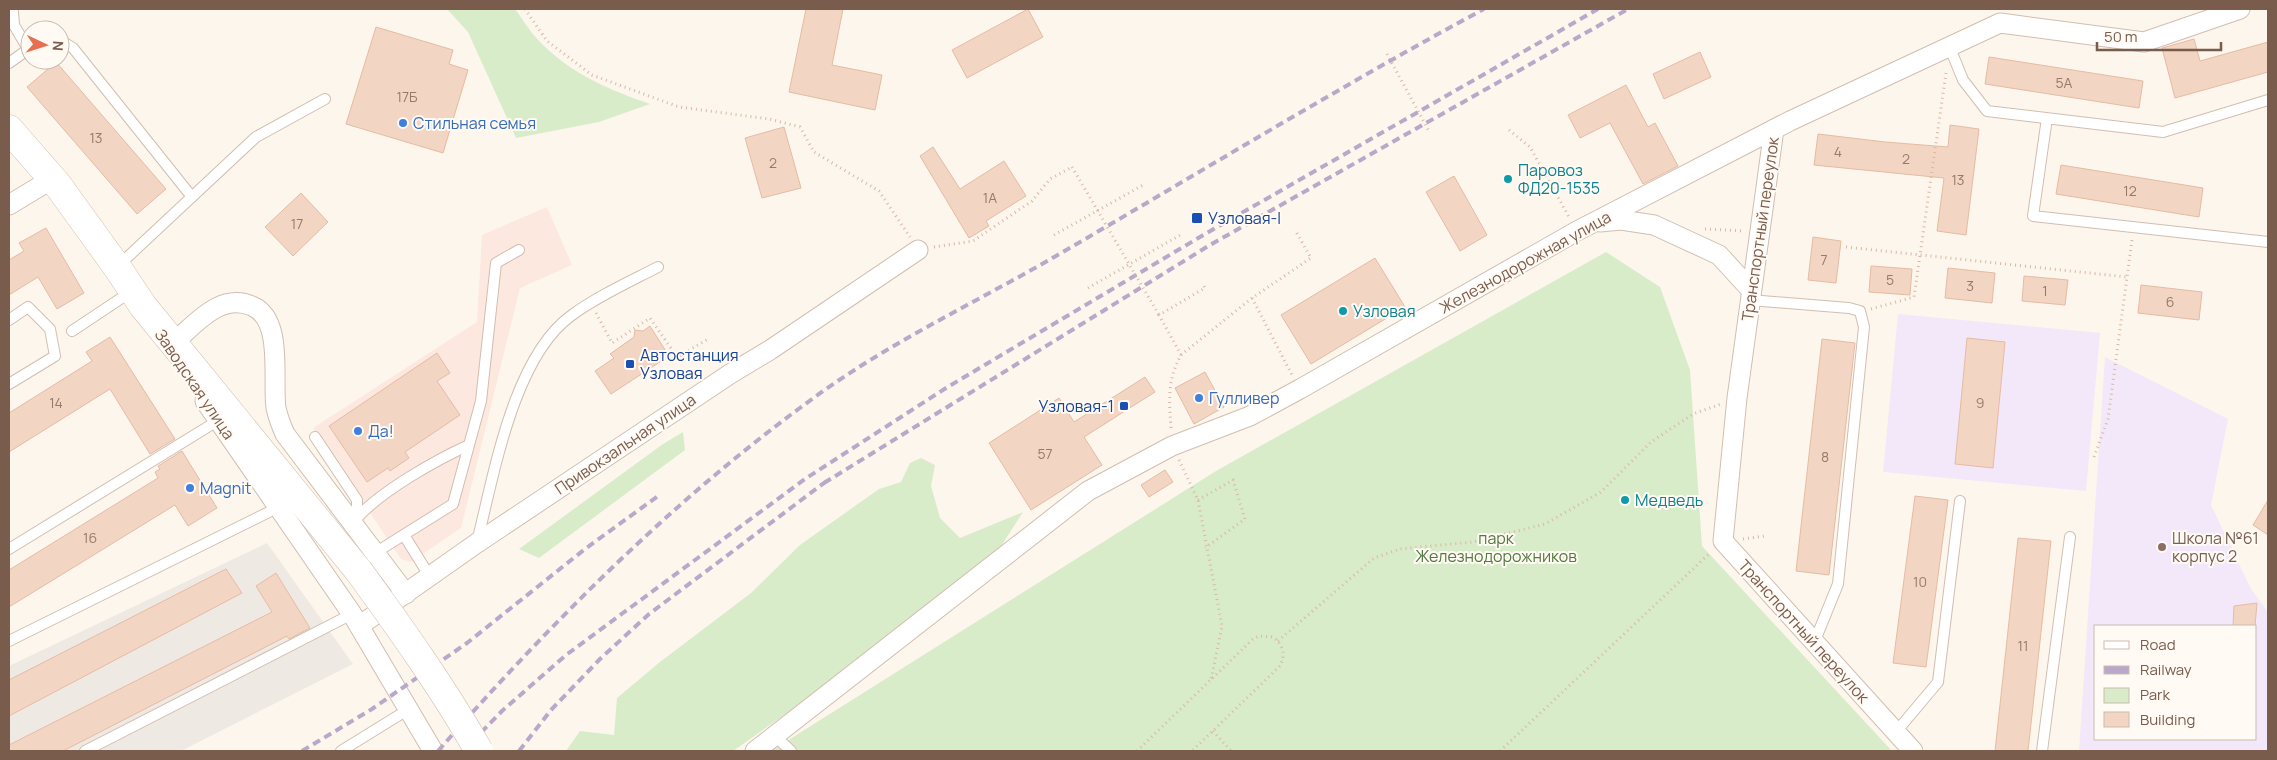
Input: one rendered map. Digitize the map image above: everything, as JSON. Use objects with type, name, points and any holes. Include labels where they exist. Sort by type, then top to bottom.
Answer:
[{"type":"main road","name":"Заводская улица","points":[[9,129],[52,179],[138,298]]},
{"type":"main road","points":[[138,298],[358,570],[452,703],[479,751]]},
{"type":"street","name":"Транспортный переулок","points":[[1912,751],[1723,541],[1738,398],[1774,129],[2000,23],[2144,42],[2240,9]]},
{"type":"street","name":"Железнодорожная улица","points":[[775,736],[1088,491],[1172,446],[1250,416],[1300,390],[1585,227],[1774,129]]},
{"type":"street","points":[[9,205],[52,179]]},
{"type":"street","points":[[1585,227],[1621,220],[1654,225],[1719,255],[1751,295]]},
{"type":"street","name":"Привокзальная улица","points":[[355,620],[406,594],[477,542],[730,374],[770,350],[918,250]]},
{"type":"street","name":"Заводская улица","points":[[138,298],[372,646],[433,751]]},
{"type":"street","points":[[174,342],[216,307],[229,302],[247,304],[263,313],[268,321],[273,338],[275,397],[280,422],[294,447],[354,520],[406,594]]},
{"type":"street","points":[[755,751],[775,736]]},
{"type":"lane","points":[[10,9],[13,12],[14,25],[20,34]]},
{"type":"lane","points":[[70,46],[192,197]]},
{"type":"lane","points":[[1950,48],[1963,80],[1987,111],[2163,132],[2268,100]]},
{"type":"lane","points":[[9,62],[20,54]]},
{"type":"lane","points":[[117,267],[256,137],[325,99]]},
{"type":"lane","points":[[2047,118],[2033,216],[2268,242]]},
{"type":"lane","points":[[315,437],[357,500],[354,520],[378,551],[452,504],[481,401],[496,263],[519,250]]},
{"type":"lane","points":[[477,542],[505,435],[527,371],[551,335],[571,316],[658,266]]},
{"type":"lane","points":[[1751,295],[1850,308],[1860,311],[1864,327],[1838,584],[1814,642]]},
{"type":"lane","points":[[72,330],[138,298]]},
{"type":"lane","points":[[9,320],[28,307],[50,329],[55,356],[9,384]]},
{"type":"lane","points":[[9,549],[219,420]]},
{"type":"lane","points":[[354,520],[370,504],[447,455],[469,445]]},
{"type":"lane","points":[[1896,732],[1938,682],[1960,501]]},
{"type":"lane","points":[[9,641],[278,508]]},
{"type":"lane","points":[[404,535],[430,577]]},
{"type":"lane","points":[[2042,751],[2070,538]]},
{"type":"lane","points":[[85,751],[355,620]]},
{"type":"lane","points":[[341,751],[409,709]]},
{"type":"lane","points":[[775,736],[791,751]]},
{"type":"path","points":[[525,9],[547,41],[592,76],[679,106],[769,120],[800,127],[814,152],[879,191],[918,250],[973,241],[1032,201],[1050,179],[1072,167],[1181,355]]},
{"type":"path","points":[[1860,311],[1914,297],[1922,254],[1950,48]]},
{"type":"path","points":[[1387,54],[1430,134]]},
{"type":"path","points":[[1509,130],[1530,147],[1585,227]]},
{"type":"path","points":[[1054,235],[1145,184]]},
{"type":"path","points":[[2094,457],[2108,419],[2134,227]]},
{"type":"path","points":[[1211,680],[1222,626],[1213,574],[1205,548],[1198,500],[1172,446],[1168,395],[1172,371],[1181,355],[1252,298],[1311,258],[1295,230]]},
{"type":"path","points":[[1088,288],[1182,234]]},
{"type":"path","points":[[1846,247],[2127,277]]},
{"type":"path","points":[[1158,316],[1205,288],[1203,284]]},
{"type":"path","points":[[1252,298],[1300,390]]},
{"type":"path","points":[[591,303],[612,343],[650,318],[677,357],[710,338]]},
{"type":"path","points":[[1278,641],[1374,558],[1400,549],[1473,542],[1545,524],[1601,492],[1652,442],[1693,414],[1738,398]]},
{"type":"path","points":[[1198,500],[1234,480],[1245,519],[1205,548]]},
{"type":"path","points":[[1500,751],[1723,541],[1765,536]]},
{"type":"path","points":[[1137,751],[1254,639],[1266,636],[1278,641],[1284,654],[1280,666],[1192,751]]},
{"type":"path","points":[[1213,731],[1231,751]]},
{"type":"shaded area","points":[[547,207],[572,265],[520,288],[461,528],[411,562],[401,559],[313,428],[477,322],[482,235]]},
{"type":"shaded area","points":[[1898,314],[2100,333],[2086,491],[1883,472]]},
{"type":"shaded area","name":"Школа №61 корпус 2","points":[[2105,357],[2228,419],[2211,505],[2251,589],[2268,612],[2268,751],[2079,751]]},
{"type":"shaded area","points":[[267,543],[353,664],[181,751],[9,751],[9,666]]},
{"type":"green space","points":[[447,9],[515,9],[539,41],[567,65],[607,87],[650,104],[599,122],[516,138],[468,32]]},
{"type":"green space","name":"парк Железнодорожников","points":[[1606,252],[1660,287],[1690,370],[1702,546],[1892,751],[771,751],[1216,471]]},
{"type":"green space","points":[[683,432],[685,450],[539,558],[519,549],[663,444]]},
{"type":"green space","points":[[921,458],[935,465],[931,486],[940,518],[960,538],[1023,512],[982,576],[733,751],[566,751],[580,731],[614,735],[617,698],[660,662],[751,593],[800,545],[879,489],[901,482],[910,463]]},
{"type":"building","points":[[806,9],[843,9],[832,65],[882,75],[875,110],[789,92]]},
{"type":"building","points":[[1028,9],[1043,37],[967,78],[952,50]]},
{"type":"building","points":[[376,27],[453,50],[449,64],[468,70],[443,153],[346,124]]},
{"type":"building","points":[[2194,39],[2200,61],[2268,42],[2268,72],[2175,98],[2162,48]]},
{"type":"building","points":[[1700,52],[1711,77],[1664,99],[1653,74]]},
{"type":"building","points":[[1989,57],[2143,81],[2139,108],[1985,84]]},
{"type":"building","points":[[47,70],[63,70],[166,189],[137,214],[27,87]]},
{"type":"building","points":[[1626,85],[1648,127],[1655,123],[1678,166],[1643,184],[1610,123],[1580,138],[1568,115]]},
{"type":"building","points":[[1950,125],[1979,129],[1966,235],[1937,231],[1944,178],[1814,165],[1818,134],[1948,147]]},
{"type":"building","points":[[784,127],[801,188],[762,198],[745,138]]},
{"type":"building","points":[[933,147],[960,189],[1004,161],[1026,196],[986,221],[989,226],[969,238],[920,156]]},
{"type":"building","points":[[2061,165],[2203,188],[2199,217],[2056,194]]},
{"type":"building","points":[[1454,176],[1487,235],[1460,251],[1426,192]]},
{"type":"building","points":[[301,193],[328,222],[293,256],[265,227]]},
{"type":"building","points":[[46,228],[84,293],[57,309],[38,277],[9,295],[9,260],[24,251],[19,243]]},
{"type":"building","points":[[1813,237],[1841,241],[1836,283],[1808,280]]},
{"type":"building","name":"Узловая","points":[[1375,258],[1405,307],[1311,364],[1281,315]]},
{"type":"building","points":[[1871,266],[1912,269],[1910,295],[1869,292]]},
{"type":"building","points":[[1948,268],[1995,273],[1992,303],[1945,298]]},
{"type":"building","points":[[2024,276],[2068,280],[2065,305],[2022,301]]},
{"type":"building","points":[[2141,285],[2202,292],[2199,320],[2138,313]]},
{"type":"building","name":"Автостанция Узловая","points":[[650,326],[669,356],[611,394],[595,371],[614,358],[610,354],[634,337],[635,330],[643,331]]},
{"type":"building","points":[[110,337],[175,439],[150,454],[110,389],[9,452],[9,413],[92,361],[86,352]]},
{"type":"building","points":[[1967,338],[2005,342],[1993,468],[1955,464]]},
{"type":"building","points":[[1822,339],[1855,343],[1829,575],[1796,571]]},
{"type":"building","points":[[437,353],[450,373],[437,381],[460,415],[405,452],[409,458],[390,471],[388,468],[367,482],[329,426]]},
{"type":"building","name":"Гулливер","points":[[1205,372],[1224,407],[1194,424],[1175,388]]},
{"type":"building","points":[[1145,377],[1155,392],[1084,437],[1102,465],[1031,510],[989,443],[1059,398],[1074,422]]},
{"type":"building","points":[[182,451],[217,508],[188,526],[175,505],[9,607],[9,570],[158,478],[155,472],[160,469],[158,466]]},
{"type":"building","points":[[1165,470],[1173,482],[1149,497],[1141,485]]},
{"type":"building","points":[[1915,496],[1948,500],[1926,667],[1893,663]]},
{"type":"building","points":[[2268,500],[2268,535],[2253,525]]},
{"type":"building","points":[[2018,538],[2051,541],[2028,751],[1995,751]]},
{"type":"building","points":[[226,569],[242,593],[9,716],[9,680]]},
{"type":"building","points":[[276,573],[310,628],[289,639],[287,636],[63,751],[9,751],[9,745],[272,612],[256,586]]},
{"type":"building","points":[[2257,603],[2255,625],[2233,625],[2234,606]]},
{"type":"railway","points":[[438,751],[482,701],[574,605],[670,514],[772,429],[826,389],[911,336],[1056,256],[1323,100],[1484,9]]},
{"type":"railway","points":[[463,751],[502,711],[566,655],[805,479],[946,388],[1205,234],[1598,9]]},
{"type":"railway","points":[[824,483],[1210,245],[1628,9]]},
{"type":"railway","points":[[519,751],[551,710],[600,659],[649,614],[828,480]]},
{"type":"railway","points":[[302,751],[372,709],[467,643],[585,549],[658,496]]},
{"type":"place","name":"Стильная семья","points":[[403,123]]},
{"type":"place","name":"Паровоз ФД20-1535","points":[[1508,179]]},
{"type":"place","name":"Узловая-I","points":[[1197,218]]},
{"type":"place","name":"Узловая","points":[[1343,311]]},
{"type":"place","name":"Автостанция Узловая","points":[[630,364]]},
{"type":"place","name":"Гулливер","points":[[1199,398]]},
{"type":"place","name":"Узловая-1","points":[[1124,406]]},
{"type":"place","name":"Да!","points":[[358,431]]},
{"type":"place","name":"Magnit","points":[[190,488]]},
{"type":"place","name":"Медведь","points":[[1625,500]]},
{"type":"place","name":"Школа №61 корпус 2","points":[[2162,547]]}]
